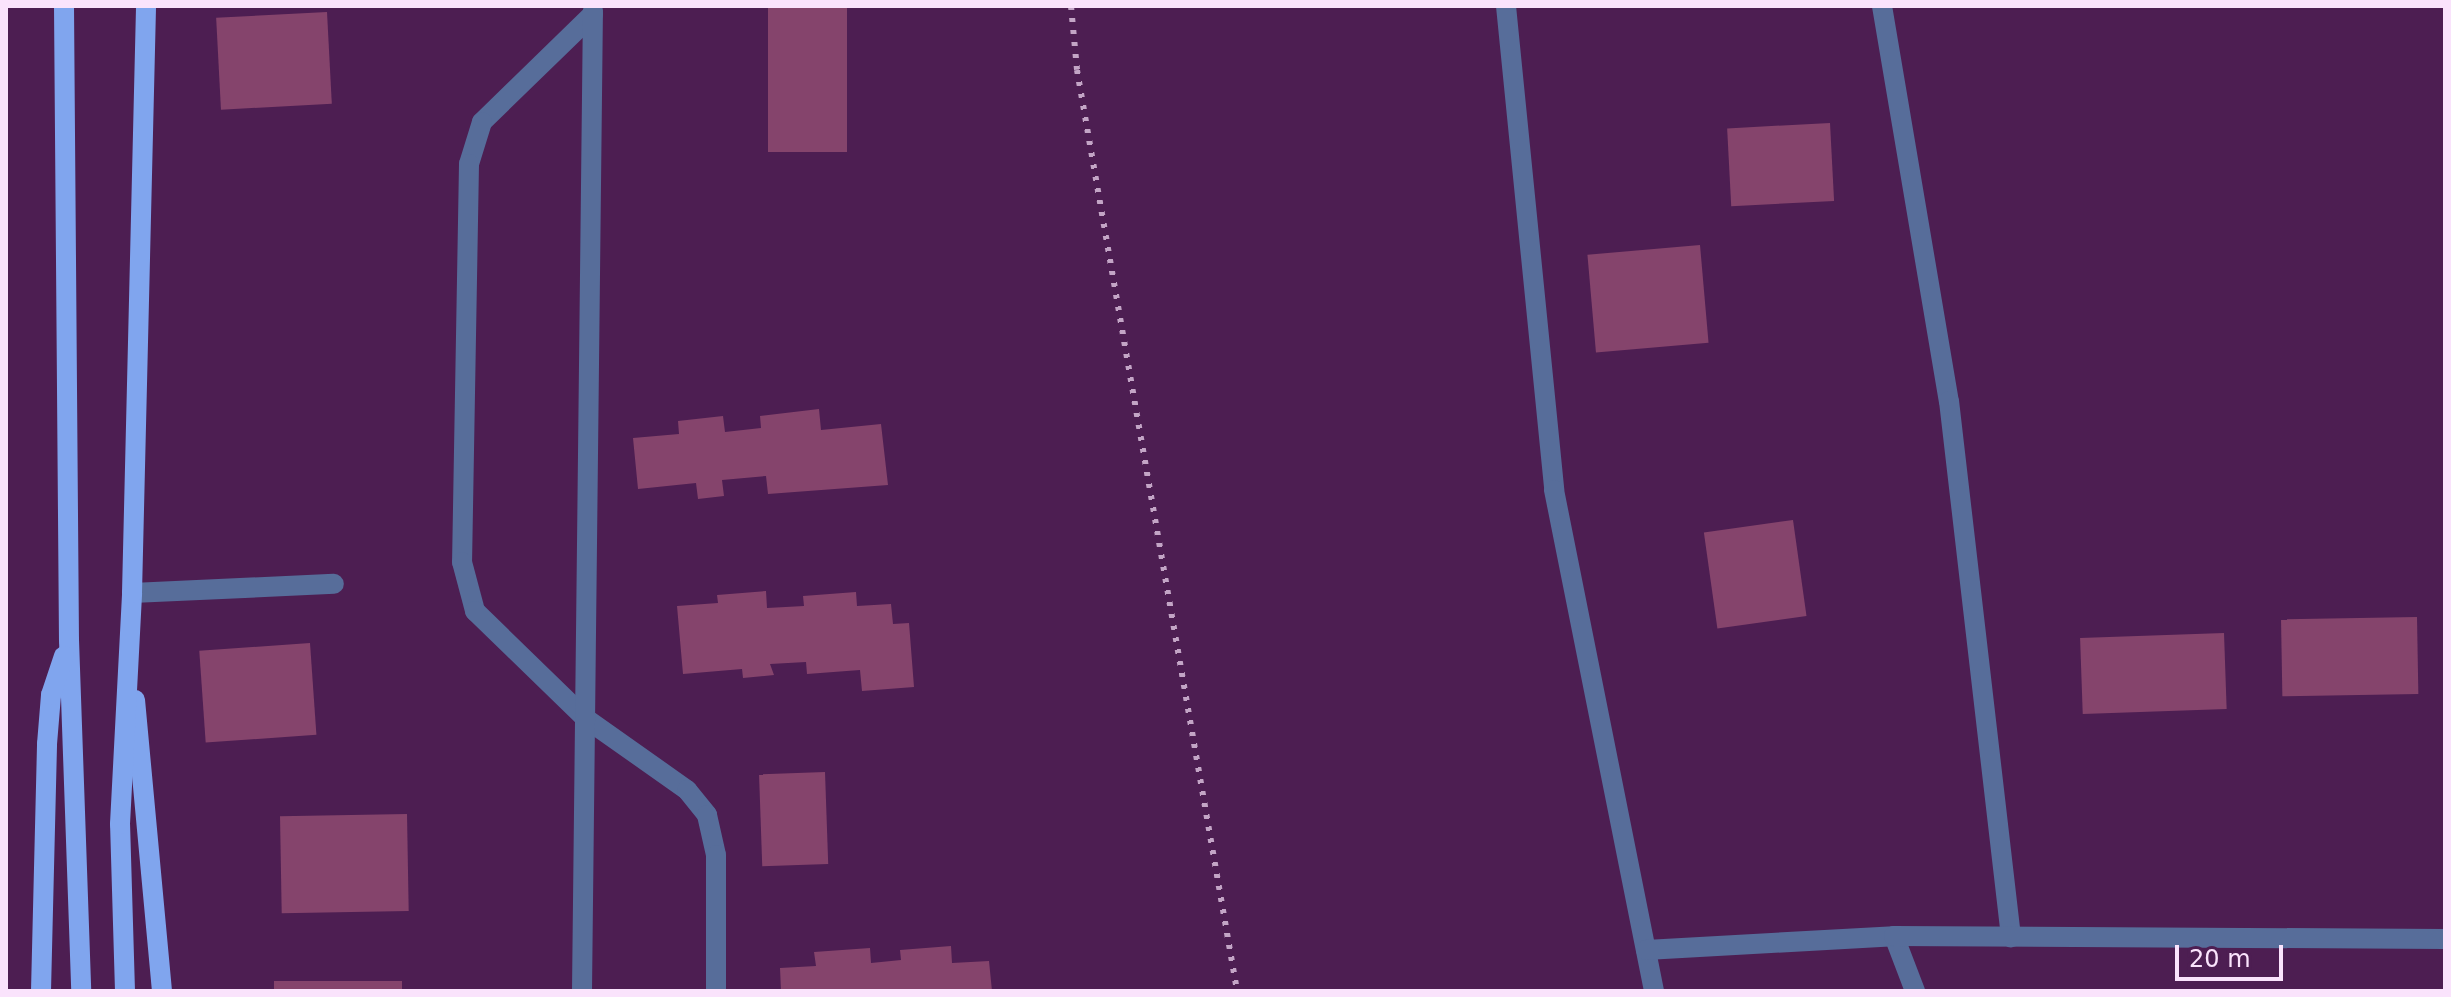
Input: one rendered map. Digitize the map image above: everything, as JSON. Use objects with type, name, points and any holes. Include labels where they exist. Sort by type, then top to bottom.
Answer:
[{"type":"main road","points":[[64,6],[69,640],[81,991]]},
{"type":"main road","points":[[125,991],[121,921],[146,6]]},
{"type":"main road","points":[[41,991],[47,744],[51,695],[69,640]]},
{"type":"main road","points":[[129,641],[162,991]]},
{"type":"street","points":[[1506,6],[1554,490],[1654,991]]},
{"type":"street","points":[[1882,6],[1949,401],[2011,937]]},
{"type":"street","points":[[582,991],[593,10]]},
{"type":"street","points":[[593,10],[482,122],[469,164],[462,562],[475,611],[585,718],[687,790],[707,815],[716,855],[716,991]]},
{"type":"street","points":[[132,593],[334,584]]},
{"type":"street","points":[[1646,950],[1894,936],[2445,939]]},
{"type":"street","points":[[1894,936],[1915,991]]},
{"type":"building","points":[[768,6],[847,6],[847,152],[768,152]]},
{"type":"building","points":[[327,12],[332,104],[221,110],[216,18]]},
{"type":"building","points":[[1830,123],[1834,201],[1731,206],[1727,128]]},
{"type":"building","points":[[1700,245],[1709,343],[1596,352],[1587,255]]},
{"type":"building","points":[[819,409],[821,430],[881,424],[888,485],[768,494],[766,476],[722,480],[724,496],[698,499],[696,483],[638,489],[633,438],[679,434],[678,421],[723,416],[725,432],[761,428],[760,416]]},
{"type":"building","points":[[1793,520],[1806,616],[1717,629],[1704,533]]},
{"type":"building","points":[[766,591],[767,608],[804,606],[803,596],[856,592],[857,606],[891,604],[893,624],[909,623],[914,687],[862,691],[860,670],[807,674],[806,662],[770,664],[774,675],[743,678],[742,669],[683,674],[677,606],[718,603],[717,595]]},
{"type":"building","points":[[2417,617],[2418,694],[2282,696],[2281,619]]},
{"type":"building","points":[[2224,633],[2227,709],[2083,714],[2080,638]]},
{"type":"building","points":[[310,643],[316,735],[206,743],[199,651]]},
{"type":"building","points":[[825,772],[828,864],[762,866],[759,774]]},
{"type":"building","points":[[407,814],[409,911],[282,913],[280,816]]},
{"type":"building","points":[[951,946],[952,963],[989,961],[992,991],[781,991],[780,968],[816,966],[814,952],[870,948],[871,963],[901,960],[900,950]]},
{"type":"building","points":[[274,981],[402,981],[402,991],[274,991]]},
{"type":"railway","points":[[1071,6],[1077,70],[1237,991]]}]
